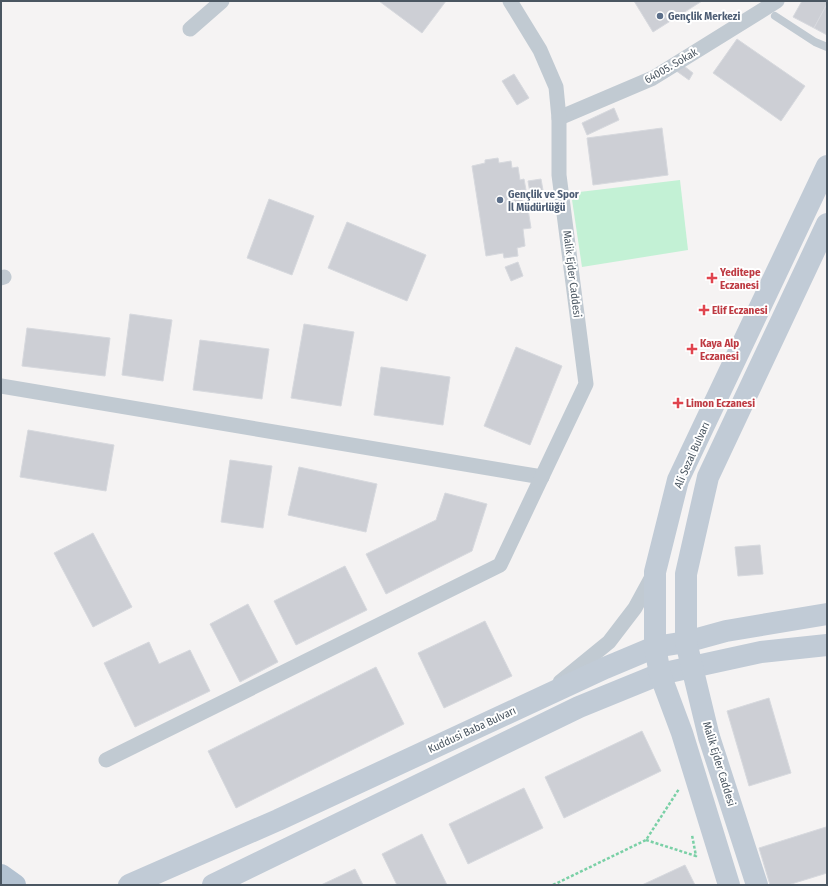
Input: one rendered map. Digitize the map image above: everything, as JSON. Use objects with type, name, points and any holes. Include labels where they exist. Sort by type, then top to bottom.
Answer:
[{"type":"main road","name":"Ali Sezal Bulvarı","points":[[655,647],[655,572],[678,480],[827,166]]},
{"type":"main road","points":[[686,642],[686,574],[708,477],[824,237]]},
{"type":"main road","name":"Kuddusi Baba Bulvarı","points":[[129,885],[278,820],[605,668],[655,647],[686,642],[726,631],[827,614]]},
{"type":"main road","name":"Malik Ejder Caddesi","points":[[686,642],[709,737],[757,885]]},
{"type":"main road","points":[[213,885],[579,707],[660,674],[761,652],[827,645]]},
{"type":"main road","points":[[655,647],[660,674],[682,733],[729,885]]},
{"type":"main road","points":[[1,875],[14,885]]},
{"type":"street","points":[[190,29],[222,1]]},
{"type":"street","name":"Malik Ejder Caddesi","points":[[106,760],[500,565],[586,384],[559,175],[559,118],[556,87],[540,50],[510,1]]},
{"type":"street","name":"64005. Sokak","points":[[559,118],[653,78],[776,8]]},
{"type":"street","points":[[1,386],[542,477]]},
{"type":"street","points":[[542,698],[610,642],[635,608],[655,572]]},
{"type":"lane","points":[[776,8],[815,42],[827,47]]},
{"type":"path","points":[[553,885],[646,840],[683,784]]},
{"type":"path","points":[[646,840],[696,856],[692,834]]},
{"type":"green space","points":[[680,180],[688,250],[582,267],[571,193]]},
{"type":"building","points":[[379,1],[446,1],[422,33]]},
{"type":"building","name":"Gençlik Merkezi","points":[[634,1],[702,1],[653,32]]},
{"type":"building","points":[[802,1],[827,1],[827,4],[814,28],[793,17]]},
{"type":"building","points":[[827,4],[827,35],[814,28]]},
{"type":"building","points":[[737,39],[805,86],[781,121],[713,73]]},
{"type":"building","points":[[680,63],[693,73],[689,80],[675,70]]},
{"type":"building","points":[[514,74],[529,98],[517,105],[502,81]]},
{"type":"building","points":[[614,108],[619,120],[587,135],[582,123]]},
{"type":"building","points":[[662,128],[668,175],[593,185],[587,138]]},
{"type":"building","name":"Gençlik ve Spor İl Müdürlüğü","points":[[498,158],[499,163],[511,161],[512,168],[518,167],[520,180],[524,179],[526,190],[521,190],[524,210],[528,209],[531,228],[523,229],[525,246],[517,248],[518,256],[504,258],[503,253],[486,256],[472,166],[485,163],[485,160]]},
{"type":"building","points":[[541,179],[543,190],[530,193],[528,181]]},
{"type":"building","points":[[269,199],[314,216],[292,275],[247,258]]},
{"type":"building","points":[[347,222],[426,255],[407,301],[328,268]]},
{"type":"building","points":[[518,262],[523,276],[511,281],[505,267]]},
{"type":"building","points":[[130,314],[172,320],[163,381],[122,375]]},
{"type":"building","points":[[304,324],[354,332],[341,406],[291,398]]},
{"type":"building","points":[[27,328],[110,338],[105,376],[22,366]]},
{"type":"building","points":[[200,340],[269,349],[262,399],[193,390]]},
{"type":"building","points":[[516,347],[562,366],[530,445],[484,426]]},
{"type":"building","points":[[381,367],[450,377],[443,425],[374,415]]},
{"type":"building","points":[[28,430],[114,445],[106,491],[20,477]]},
{"type":"building","points":[[230,460],[272,466],[263,528],[221,522]]},
{"type":"building","points":[[299,467],[377,484],[366,532],[288,515]]},
{"type":"building","points":[[445,493],[487,504],[472,551],[386,594],[366,554],[436,520]]},
{"type":"building","points":[[93,533],[132,607],[93,627],[54,553]]},
{"type":"building","points":[[760,545],[763,574],[738,576],[735,547]]},
{"type":"building","points":[[345,566],[367,610],[296,645],[274,601]]},
{"type":"building","points":[[248,604],[278,662],[240,682],[210,624]]},
{"type":"building","points":[[485,621],[512,676],[444,708],[418,653]]},
{"type":"building","points":[[149,642],[159,664],[190,650],[210,691],[135,727],[104,663]]},
{"type":"building","points":[[376,667],[404,724],[236,808],[208,751]]},
{"type":"building","points":[[769,698],[791,773],[749,786],[727,711]]},
{"type":"building","points":[[642,731],[661,771],[564,818],[545,777]]},
{"type":"building","points":[[524,788],[543,828],[468,864],[449,824]]},
{"type":"building","points":[[826,827],[827,873],[788,885],[770,885],[759,848]]},
{"type":"building","points":[[422,834],[447,885],[397,885],[382,854]]},
{"type":"building","points":[[685,865],[695,885],[642,885]]},
{"type":"building","points":[[355,869],[363,885],[321,885]]},
{"type":"place","name":"Gençlik Merkezi","points":[[660,16]]},
{"type":"place","name":"Gençlik ve Spor İl Müdürlüğü","points":[[500,200]]},
{"type":"place","name":"Yeditepe Eczanesi","points":[[712,278]]},
{"type":"place","name":"Elif Eczanesi","points":[[704,310]]},
{"type":"place","name":"Kaya Alp Eczanesi","points":[[692,349]]},
{"type":"place","name":"Limon Eczanesi","points":[[678,403]]}]
